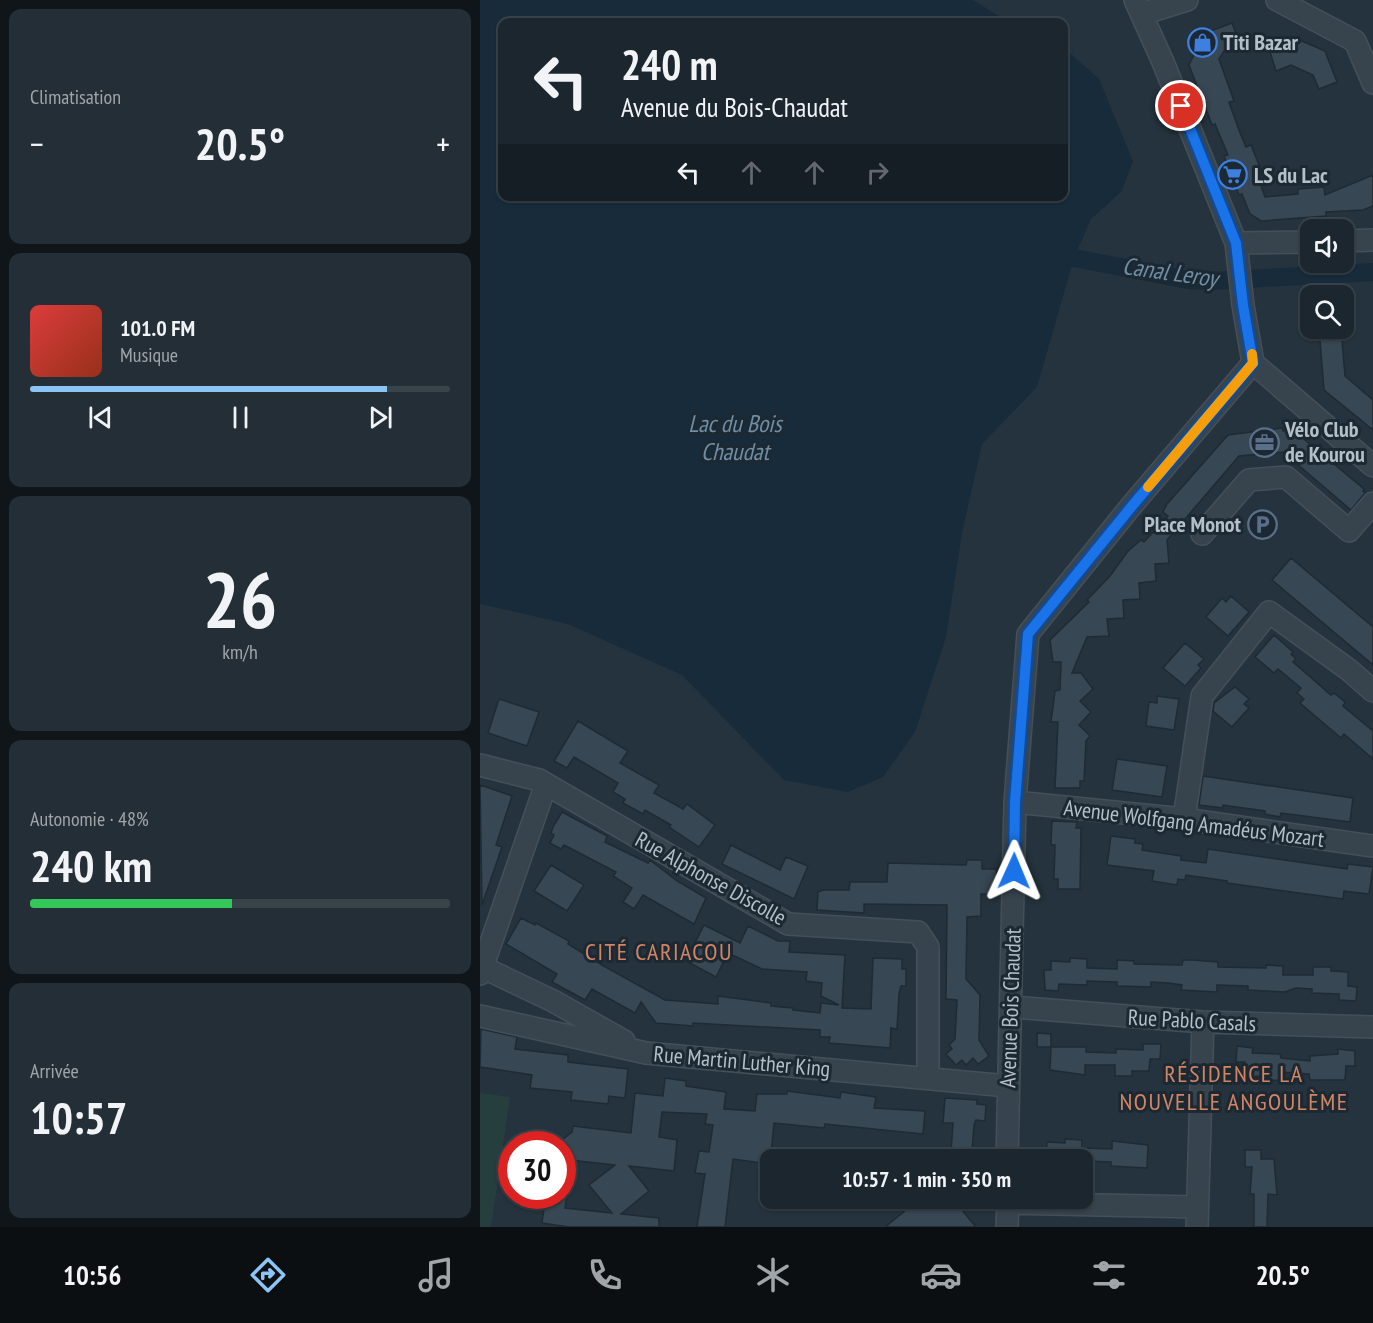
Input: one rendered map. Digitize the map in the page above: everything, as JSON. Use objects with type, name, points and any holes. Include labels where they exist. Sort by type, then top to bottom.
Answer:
[{"type":"street","points":[[1187,0],[1139,7],[1236,243],[1253,363],[1373,466]]},
{"type":"street","points":[[1277,0],[1355,41],[1373,83]]},
{"type":"street","points":[[1354,241],[1373,240]]},
{"type":"street","points":[[1236,243],[1300,242]]},
{"type":"street","name":"Avenue Bois Chaudat","points":[[1007,1149],[1015,802],[1028,634],[1253,363]]},
{"type":"street","points":[[1202,534],[1249,480],[1286,477],[1348,531],[1373,503]]},
{"type":"street","points":[[1184,819],[1202,696],[1269,612],[1349,670],[1373,691]]},
{"type":"street","name":"Rue Alphonse Discolle","points":[[480,765],[518,774],[546,784],[788,924],[906,930],[922,934],[928,947],[928,1077]]},
{"type":"street","points":[[546,784],[481,970],[553,1001],[646,1053]]},
{"type":"street","name":"Avenue Wolfgang Amadéus Mozart","points":[[1015,802],[1184,819],[1373,846]]},
{"type":"street","name":"Rue Pablo Casals","points":[[1012,1007],[1203,1023],[1373,1027]]},
{"type":"street","name":"Rue Martin Luther King","points":[[480,1016],[646,1053],[1008,1086]]},
{"type":"street","points":[[1093,1208],[1197,1217],[1203,1023]]},
{"type":"street","points":[[1007,1227],[1008,1209]]},
{"type":"green space","points":[[480,1093],[510,1097],[505,1131],[498,1131],[498,1179],[491,1227],[480,1227]]},
{"type":"water","name":"Lac du Bois Chaudat","points":[[480,0],[973,0],[1002,18],[498,18],[498,201],[1068,201],[1068,52],[1099,79],[1133,161],[1122,191],[1091,219],[1074,258],[1037,387],[982,444],[962,533],[946,637],[915,732],[883,777],[848,792],[784,780],[682,675],[568,624],[480,604]]},
{"type":"building","points":[[1232,23],[1237,36],[1230,39],[1233,46],[1224,51],[1219,59],[1234,101],[1229,102],[1240,133],[1246,147],[1251,145],[1261,170],[1256,172],[1265,197],[1298,194],[1298,189],[1324,187],[1325,195],[1373,175],[1373,206],[1363,210],[1326,212],[1326,216],[1261,221],[1250,214],[1242,194],[1239,195],[1224,156],[1228,155],[1215,124],[1212,125],[1189,65],[1205,33]]},
{"type":"building","points":[[1302,41],[1325,51],[1337,82],[1319,89],[1313,75],[1291,65],[1276,71],[1270,52]]},
{"type":"building","points":[[1320,339],[1342,339],[1345,376],[1373,400],[1373,430],[1324,390]]},
{"type":"building","points":[[1282,428],[1283,431],[1291,430],[1299,435],[1364,489],[1365,493],[1351,510],[1283,452],[1239,456],[1167,540],[1169,563],[1155,564],[1156,581],[1139,583],[1140,599],[1123,600],[1124,618],[1107,619],[1109,636],[1087,637],[1072,673],[1081,673],[1093,689],[1080,701],[1091,712],[1079,725],[1090,736],[1086,741],[1084,781],[1080,781],[1080,788],[1055,788],[1058,722],[1051,722],[1055,691],[1060,690],[1061,662],[1053,662],[1050,640],[1089,602],[1087,600],[1110,576],[1128,551],[1141,540],[1144,542],[1168,516],[1163,512],[1167,504],[1228,435]]},
{"type":"building","points":[[1291,558],[1373,627],[1373,665],[1272,580]]},
{"type":"building","points":[[1231,596],[1249,612],[1228,636],[1206,617],[1222,598],[1226,602]]},
{"type":"building","points":[[1274,635],[1293,652],[1291,654],[1296,659],[1293,662],[1331,695],[1334,693],[1345,702],[1343,706],[1373,731],[1373,759],[1344,734],[1341,738],[1300,703],[1304,699],[1297,693],[1301,688],[1278,669],[1274,673],[1255,657]]},
{"type":"building","points":[[1185,643],[1204,659],[1198,665],[1201,668],[1185,686],[1163,668]]},
{"type":"building","points":[[1235,687],[1249,699],[1244,704],[1249,708],[1232,727],[1213,711],[1214,703]]},
{"type":"building","points":[[1157,696],[1179,699],[1174,730],[1146,726],[1149,702],[1157,703]]},
{"type":"building","points":[[499,699],[539,712],[527,746],[488,733]]},
{"type":"building","points":[[578,721],[628,751],[620,763],[659,785],[654,793],[683,809],[687,804],[715,825],[699,847],[669,827],[671,825],[645,810],[643,814],[623,803],[625,799],[613,792],[618,783],[574,757],[567,768],[554,761]]},
{"type":"building","points":[[1117,759],[1167,766],[1162,797],[1112,790]]},
{"type":"building","points":[[1203,776],[1353,798],[1350,822],[1281,813],[1280,817],[1265,814],[1265,811],[1223,805],[1223,808],[1199,805]]},
{"type":"building","points":[[480,785],[512,796],[496,845],[502,847],[482,905]]},
{"type":"building","points":[[562,812],[607,836],[605,842],[648,863],[650,860],[677,881],[706,898],[694,924],[643,895],[634,909],[623,902],[632,888],[613,876],[616,872],[564,845],[561,849],[550,843],[554,835],[551,833],[553,827]]},
{"type":"building","points":[[1052,821],[1077,822],[1076,828],[1081,828],[1080,889],[1058,889],[1058,879],[1054,879],[1055,845],[1051,845]]},
{"type":"building","points":[[1111,836],[1135,839],[1135,843],[1143,844],[1142,850],[1181,856],[1181,860],[1206,863],[1208,849],[1347,869],[1348,864],[1373,867],[1369,894],[1344,891],[1343,899],[1186,875],[1185,880],[1178,879],[1177,885],[1152,881],[1154,871],[1107,865]]},
{"type":"building","points":[[731,845],[780,870],[786,857],[808,866],[794,899],[722,864]]},
{"type":"building","points":[[967,860],[982,860],[982,869],[996,869],[997,876],[995,894],[981,894],[981,916],[967,917],[966,979],[980,995],[979,1040],[989,1056],[978,1064],[973,1058],[966,1065],[962,1060],[956,1065],[946,1054],[952,1049],[949,1045],[955,1039],[957,1000],[946,999],[947,905],[864,904],[864,913],[817,910],[818,892],[823,890],[849,890],[850,882],[887,882],[888,863],[966,865]]},
{"type":"building","points":[[551,865],[584,885],[567,911],[534,891]]},
{"type":"building","points":[[521,918],[535,925],[536,923],[569,941],[568,944],[602,965],[665,1000],[718,1004],[718,996],[771,1003],[771,1006],[820,1013],[821,1003],[839,1005],[821,996],[822,983],[806,981],[807,972],[762,969],[728,953],[716,977],[686,961],[704,925],[740,943],[748,926],[778,941],[790,941],[789,952],[845,955],[842,1008],[871,1009],[873,958],[902,959],[902,969],[906,969],[906,986],[901,986],[899,994],[897,1029],[891,1028],[890,1048],[829,1043],[830,1037],[820,1037],[820,1030],[656,1023],[641,1002],[635,1013],[592,989],[585,1000],[552,982],[557,974],[506,944]]},
{"type":"building","points":[[1070,958],[1087,959],[1087,968],[1117,969],[1117,960],[1134,961],[1134,964],[1182,965],[1183,960],[1192,960],[1218,962],[1218,967],[1283,966],[1283,975],[1313,975],[1313,967],[1331,967],[1331,971],[1348,972],[1348,986],[1357,987],[1356,1001],[1339,1000],[1339,994],[1312,993],[1312,989],[1296,988],[1285,992],[1248,990],[1248,986],[1217,985],[1217,992],[1181,990],[1182,985],[1151,982],[1151,987],[1117,986],[1117,982],[1087,981],[1087,985],[1059,984],[1058,991],[1045,990],[1044,970],[1051,970],[1051,961],[1070,962]]},
{"type":"building","points":[[481,1029],[517,1037],[515,1049],[568,1055],[568,1062],[628,1069],[625,1098],[609,1096],[608,1104],[571,1100],[572,1092],[530,1088],[532,1075],[480,1067]]},
{"type":"building","points":[[1037,1033],[1051,1034],[1051,1047],[1037,1047]]},
{"type":"building","points":[[1143,1044],[1161,1044],[1160,1059],[1150,1059],[1149,1071],[1132,1071],[1132,1076],[1115,1076],[1115,1065],[1085,1065],[1085,1075],[1050,1070],[1051,1047],[1086,1047],[1086,1052],[1116,1053],[1116,1049],[1143,1050]]},
{"type":"building","points":[[1237,1046],[1253,1048],[1252,1053],[1280,1054],[1281,1058],[1310,1061],[1310,1056],[1338,1054],[1338,1049],[1355,1051],[1355,1066],[1346,1066],[1345,1080],[1310,1080],[1309,1074],[1279,1072],[1279,1080],[1263,1081],[1263,1076],[1245,1077],[1245,1062],[1236,1062]]},
{"type":"building","points":[[665,1078],[686,1081],[686,1086],[726,1092],[724,1109],[755,1111],[757,1094],[787,1094],[787,1091],[840,1098],[841,1092],[876,1097],[874,1108],[925,1111],[923,1134],[825,1124],[824,1128],[774,1123],[771,1149],[760,1149],[760,1163],[733,1159],[725,1227],[697,1227],[705,1174],[695,1173],[699,1151],[709,1152],[713,1125],[705,1124],[707,1114],[662,1112],[659,1137],[677,1140],[674,1171],[629,1166],[649,1191],[621,1214],[659,1218],[659,1227],[569,1227],[542,1223],[544,1209],[612,1213],[589,1185],[615,1165],[576,1161],[576,1131],[572,1131],[573,1126],[631,1133],[635,1093],[663,1096]]},
{"type":"building","points":[[945,1098],[977,1100],[977,1104],[986,1105],[985,1121],[976,1120],[974,1125],[972,1149],[951,1149],[953,1123],[943,1123]]},
{"type":"building","points":[[1065,1139],[1082,1140],[1082,1149],[1047,1149],[1047,1142],[1065,1143]]},
{"type":"building","points":[[1112,1141],[1148,1145],[1147,1168],[1111,1166],[1111,1162],[1093,1161],[1093,1149],[1083,1148],[1112,1149]]},
{"type":"building","points":[[1245,1150],[1261,1150],[1261,1159],[1274,1159],[1277,1195],[1268,1194],[1267,1227],[1254,1227],[1254,1194],[1250,1194],[1252,1167],[1245,1167]]},
{"type":"building","points":[[907,1209],[961,1209],[976,1227],[885,1227]]},
{"type":"waterway","name":"Canal Leroy","points":[[1074,258],[1188,280],[1211,281],[1373,272]]},
{"type":"slow traffic","points":[[1148,487],[1253,363],[1252,354]]},
{"type":"place","name":"Titi Bazar","points":[[1202,42]]},
{"type":"place","name":"LS du Lac","points":[[1233,175]]},
{"type":"place","name":"Vélo Club de Kourou","points":[[1264,442]]},
{"type":"place","name":"Place Monot","points":[[1262,524]]},
{"type":"district","name":"CITÉ CARIACOU","points":[[659,951]]},
{"type":"district","name":"RÉSIDENCE LA NOUVELLE ANGOULÈME","points":[[1234,1087]]},
{"type":"route","points":[[1014,871],[1015,802],[1028,634],[1253,363],[1236,243],[1181,106]]}]
